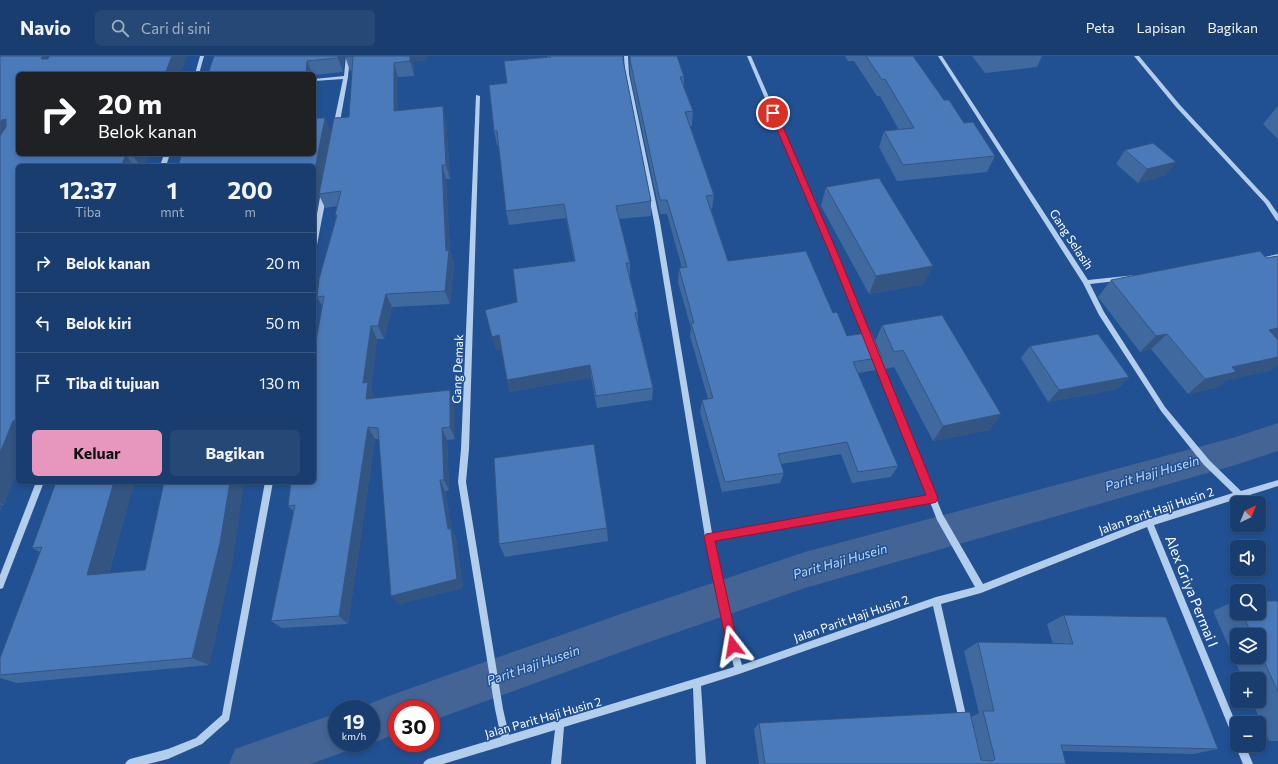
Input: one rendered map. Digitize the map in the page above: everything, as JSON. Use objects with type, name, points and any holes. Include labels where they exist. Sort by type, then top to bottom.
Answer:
[{"type":"street","points":[[198,72],[202,56]]},
{"type":"street","points":[[336,130],[346,77],[348,56]]},
{"type":"street","points":[[626,56],[628,74],[657,222],[709,537],[729,634],[739,670]]},
{"type":"street","points":[[749,56],[834,254],[940,517],[981,588]]},
{"type":"street","name":"Gang Selasih","points":[[940,56],[1086,282],[1101,313],[1142,379],[1183,434],[1217,473],[1240,495]]},
{"type":"street","points":[[1136,56],[1178,106],[1267,202],[1278,219]]},
{"type":"street","points":[[316,80],[346,77]]},
{"type":"street","name":"Gang Demak","points":[[478,96],[465,449],[462,482],[499,709],[506,740]]},
{"type":"street","points":[[316,235],[326,184]]},
{"type":"street","points":[[1257,262],[1278,256]]},
{"type":"street","points":[[1086,282],[1141,276]]},
{"type":"street","name":"Jalan Parit Haji Husin 2","points":[[428,764],[697,684],[936,601],[981,588],[1149,523],[1278,483]]},
{"type":"street","points":[[0,586],[39,484]]},
{"type":"street","points":[[130,764],[168,754],[199,741],[226,717],[269,484]]},
{"type":"street","points":[[709,537],[933,498]]},
{"type":"street","name":"Alex Griya Permai I","points":[[1149,523],[1230,720]]},
{"type":"street","points":[[936,601],[964,725]]},
{"type":"street","points":[[697,684],[701,764]]},
{"type":"street","points":[[556,764],[560,725]]},
{"type":"street","points":[[1243,752],[1248,764]]},
{"type":"building","points":[[0,56],[43,56],[41,59],[48,59],[49,56],[172,56],[166,72],[16,72],[16,156],[126,156],[122,164],[16,164],[16,420],[13,421],[0,453],[0,136],[6,127],[6,119],[0,122]]},
{"type":"building","points":[[214,56],[338,56],[338,58],[307,61],[306,72],[209,72]]},
{"type":"building","points":[[353,56],[410,56],[410,61],[394,63],[394,111],[443,106],[446,165],[442,165],[446,251],[449,250],[445,291],[386,294],[378,326],[371,326],[363,383],[368,382],[366,399],[450,390],[450,427],[442,428],[444,480],[440,480],[448,529],[451,529],[457,579],[391,596],[378,428],[368,427],[339,616],[271,621],[295,505],[288,506],[291,484],[316,484],[316,342],[324,296],[317,297],[319,279],[337,215],[335,215],[341,191],[319,194],[334,118],[349,117]]},
{"type":"building","points":[[550,56],[623,56],[651,201],[616,206],[630,263],[626,263],[638,312],[635,313],[653,388],[596,396],[590,365],[507,380],[499,335],[492,337],[485,310],[517,302],[513,269],[575,261],[564,204],[506,211],[497,131],[494,131],[489,85],[507,83],[504,61],[551,57]]},
{"type":"building","points":[[630,56],[677,56],[684,77],[680,77],[693,111],[685,112],[714,195],[706,196],[728,261],[806,251],[833,313],[837,312],[847,336],[871,332],[882,357],[853,362],[898,466],[858,472],[847,442],[778,454],[784,473],[725,482],[702,400],[713,398],[691,323],[694,323],[679,268],[687,267],[667,200],[660,200]]},
{"type":"building","points":[[866,56],[913,56],[944,100],[949,100],[964,123],[973,122],[995,156],[903,165],[884,131],[914,128],[885,79],[882,80]]},
{"type":"building","points":[[316,118],[325,118],[316,164],[179,164],[181,156],[316,156]]},
{"type":"building","points":[[1153,143],[1176,162],[1147,169],[1125,150]]},
{"type":"building","points":[[879,178],[933,266],[876,276],[826,187]]},
{"type":"building","points":[[1260,251],[1266,258],[1278,256],[1278,328],[1269,330],[1278,340],[1278,357],[1232,367],[1236,372],[1205,379],[1167,334],[1156,336],[1111,280]]},
{"type":"building","points":[[942,315],[1001,414],[943,426],[903,350],[894,352],[882,325]]},
{"type":"building","points":[[1098,334],[1129,377],[1059,390],[1030,346]]},
{"type":"building","points":[[594,444],[607,528],[499,544],[494,458]]},
{"type":"building","points":[[55,484],[113,484],[87,575],[145,570],[164,484],[230,484],[220,543],[192,658],[0,675],[0,658],[42,547],[32,548]]},
{"type":"building","points":[[1266,601],[1278,601],[1278,692],[1265,664],[1266,628],[1249,628],[1245,620],[1266,620]]},
{"type":"building","points":[[1064,615],[1166,617],[1218,749],[1061,745],[1066,764],[765,764],[759,723],[970,712],[981,760],[993,761],[995,759],[983,711],[994,711],[978,642],[1073,644]]},
{"type":"waterway","name":"Parit Haji Husein","points":[[434,700],[632,629],[805,570],[1232,452],[1278,437]]},
{"type":"waterway","name":"Parit Haji Husein","points":[[380,720],[388,716]]},
{"type":"waterway","name":"Parit Haji Husein","points":[[250,764],[328,737]]},
{"type":"route","points":[[733,646],[729,634],[709,537],[933,498],[834,254],[773,113]]}]
